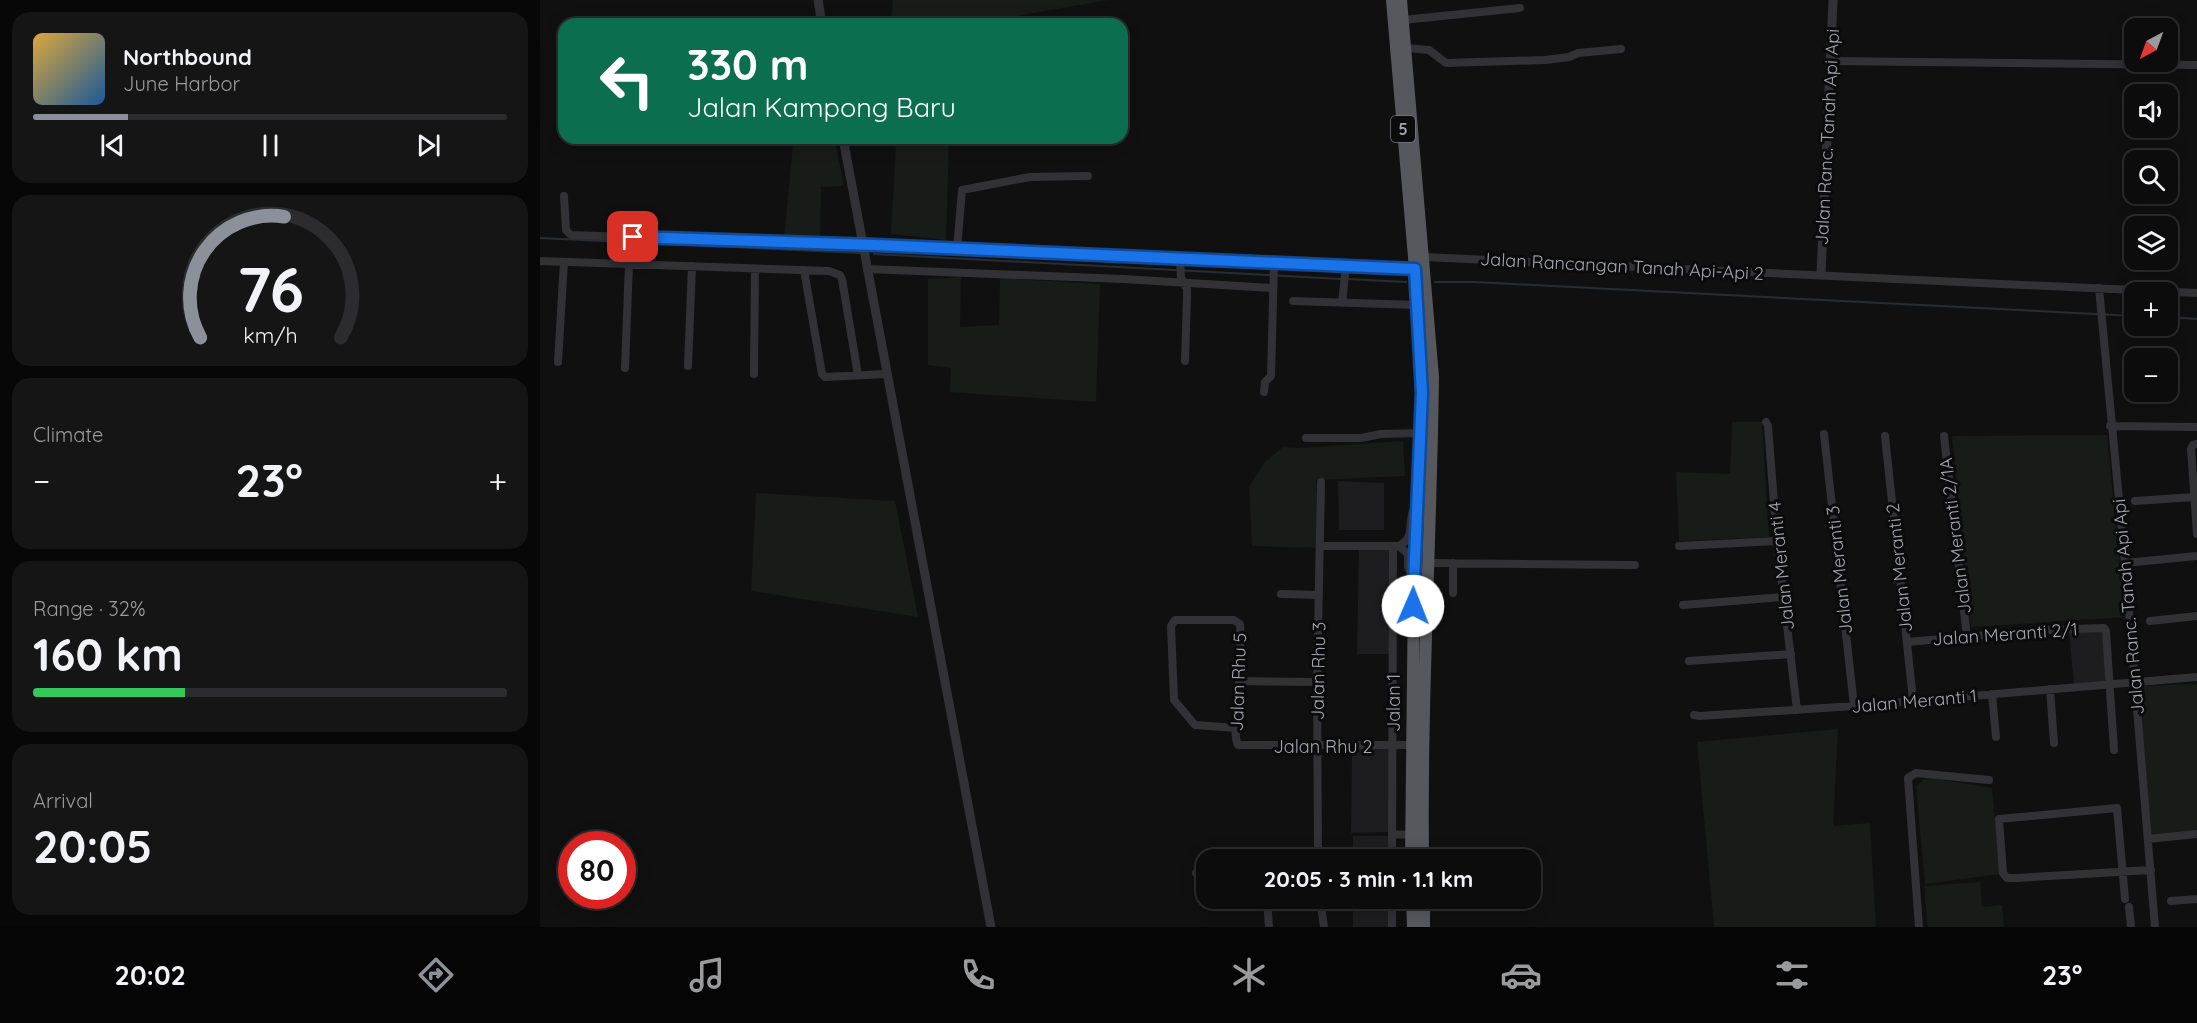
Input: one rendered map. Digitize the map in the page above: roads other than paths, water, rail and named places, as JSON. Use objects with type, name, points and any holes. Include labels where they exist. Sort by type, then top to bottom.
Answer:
[{"type":"highway","name":"5","points":[[1392,0],[1415,269],[1422,393],[1414,585],[1411,849]]},
{"type":"highway","name":"5","points":[[1401,0],[1433,377],[1425,652],[1423,849]]},
{"type":"highway","points":[[1412,909],[1413,927]]},
{"type":"highway","points":[[1424,909],[1424,927]]},
{"type":"street","points":[[818,0],[821,18]]},
{"type":"street","name":"Jalan Ranc. Tanah Api Api","points":[[1821,274],[1833,0]]},
{"type":"street","points":[[1403,20],[1520,8]]},
{"type":"street","points":[[1405,48],[1429,50],[1446,63],[1545,60],[1569,57],[1578,52],[1621,49]]},
{"type":"street","points":[[1830,61],[2197,65]]},
{"type":"street","points":[[844,144],[991,927]]},
{"type":"street","points":[[957,249],[962,190],[1030,177],[1088,176]]},
{"type":"street","points":[[564,196],[566,230],[571,235],[957,249],[1180,262],[1274,263],[1346,270],[1415,269]]},
{"type":"street","name":"Jalan Rancangan Tanah Api-Api 2","points":[[1424,257],[2099,288]]},
{"type":"street","points":[[540,261],[829,271],[842,279],[858,375]]},
{"type":"street","points":[[558,362],[564,262]]},
{"type":"street","points":[[1180,262],[1187,297],[1185,361]]},
{"type":"street","points":[[1264,392],[1265,382],[1271,376],[1274,263]]},
{"type":"street","points":[[625,368],[629,264]]},
{"type":"street","points":[[688,366],[692,266]]},
{"type":"street","points":[[753,374],[755,269]]},
{"type":"street","points":[[867,269],[1182,280],[1272,288]]},
{"type":"street","points":[[804,270],[822,374],[825,377],[886,374]]},
{"type":"street","points":[[1342,303],[1346,270]]},
{"type":"street","points":[[2099,288],[2197,293]]},
{"type":"street","name":"Jalan Ranc. Tanah Api Api","points":[[2099,288],[2110,426],[2125,563],[2155,927]]},
{"type":"street","points":[[1293,301],[1417,305]]},
{"type":"street","name":"Jalan Meranti 4","points":[[1766,422],[1797,710]]},
{"type":"street","points":[[2110,426],[2197,427]]},
{"type":"street","points":[[1306,438],[1361,438],[1382,434],[1420,434]]},
{"type":"street","name":"Jalan Meranti 3","points":[[1824,434],[1854,706]]},
{"type":"street","name":"Jalan Meranti 2","points":[[1885,436],[1913,700]]},
{"type":"street","name":"Jalan Meranti 2/1A","points":[[1944,436],[1967,637]]},
{"type":"street","points":[[2197,444],[2191,449],[2197,534]]},
{"type":"street","name":"Jalan Rhu 3","points":[[1317,849],[1317,682],[1321,482]]},
{"type":"street","points":[[2135,501],[2194,497]]},
{"type":"street","points":[[1321,546],[1396,546],[1407,541],[1411,514],[1417,504]]},
{"type":"street","points":[[1679,546],[1777,541]]},
{"type":"street","points":[[1396,546],[1408,554],[1408,567],[1414,585]]},
{"type":"street","name":"Jalan 1","points":[[1392,849],[1396,546]]},
{"type":"street","points":[[2125,563],[2197,556]]},
{"type":"street","points":[[1429,563],[1635,565]]},
{"type":"street","points":[[1453,563],[1453,593]]},
{"type":"street","points":[[1281,594],[1319,595]]},
{"type":"street","points":[[1683,605],[1784,597]]},
{"type":"street","points":[[2150,621],[2197,616]]},
{"type":"street","name":"Jalan Rhu 5","points":[[1236,742],[1237,728],[1239,681],[1240,626],[1238,622],[1234,620],[1173,621],[1171,626],[1174,700],[1195,725],[1237,728]]},
{"type":"street","name":"Jalan Meranti 2/1","points":[[1906,642],[2046,630],[2104,628],[2110,684]]},
{"type":"street","points":[[1689,661],[1791,654]]},
{"type":"street","name":"Jalan Meranti 1","points":[[1694,715],[1854,706],[2197,677]]},
{"type":"street","points":[[1239,681],[1317,682]]},
{"type":"street","points":[[2110,684],[2114,750]]},
{"type":"street","points":[[2050,689],[2054,743]]},
{"type":"street","points":[[1992,694],[1996,737]]},
{"type":"street","name":"Jalan Rhu 2","points":[[1236,742],[1241,746],[1411,745]]},
{"type":"street","points":[[1919,927],[1908,778],[1916,774],[1989,780]]},
{"type":"street","points":[[2125,899],[2122,871],[2117,808],[1999,819],[2002,873],[2007,878],[2122,871],[2151,870]]},
{"type":"street","points":[[1392,834],[1411,835]]},
{"type":"street","points":[[2148,839],[2197,834]]},
{"type":"street","points":[[2171,901],[2197,899]]},
{"type":"street","points":[[2129,907],[2131,927]]},
{"type":"street","points":[[1268,909],[1269,927]]},
{"type":"street","points":[[1322,909],[1324,927]]},
{"type":"street","points":[[1392,909],[1392,927]]},
{"type":"waterway","points":[[540,238],[860,253]]},
{"type":"waterway","points":[[874,254],[1341,279]]},
{"type":"waterway","points":[[1347,279],[1406,282]]},
{"type":"waterway","points":[[1435,282],[1475,282],[2124,315]]},
{"type":"waterway","points":[[2178,318],[2197,319]]}]
